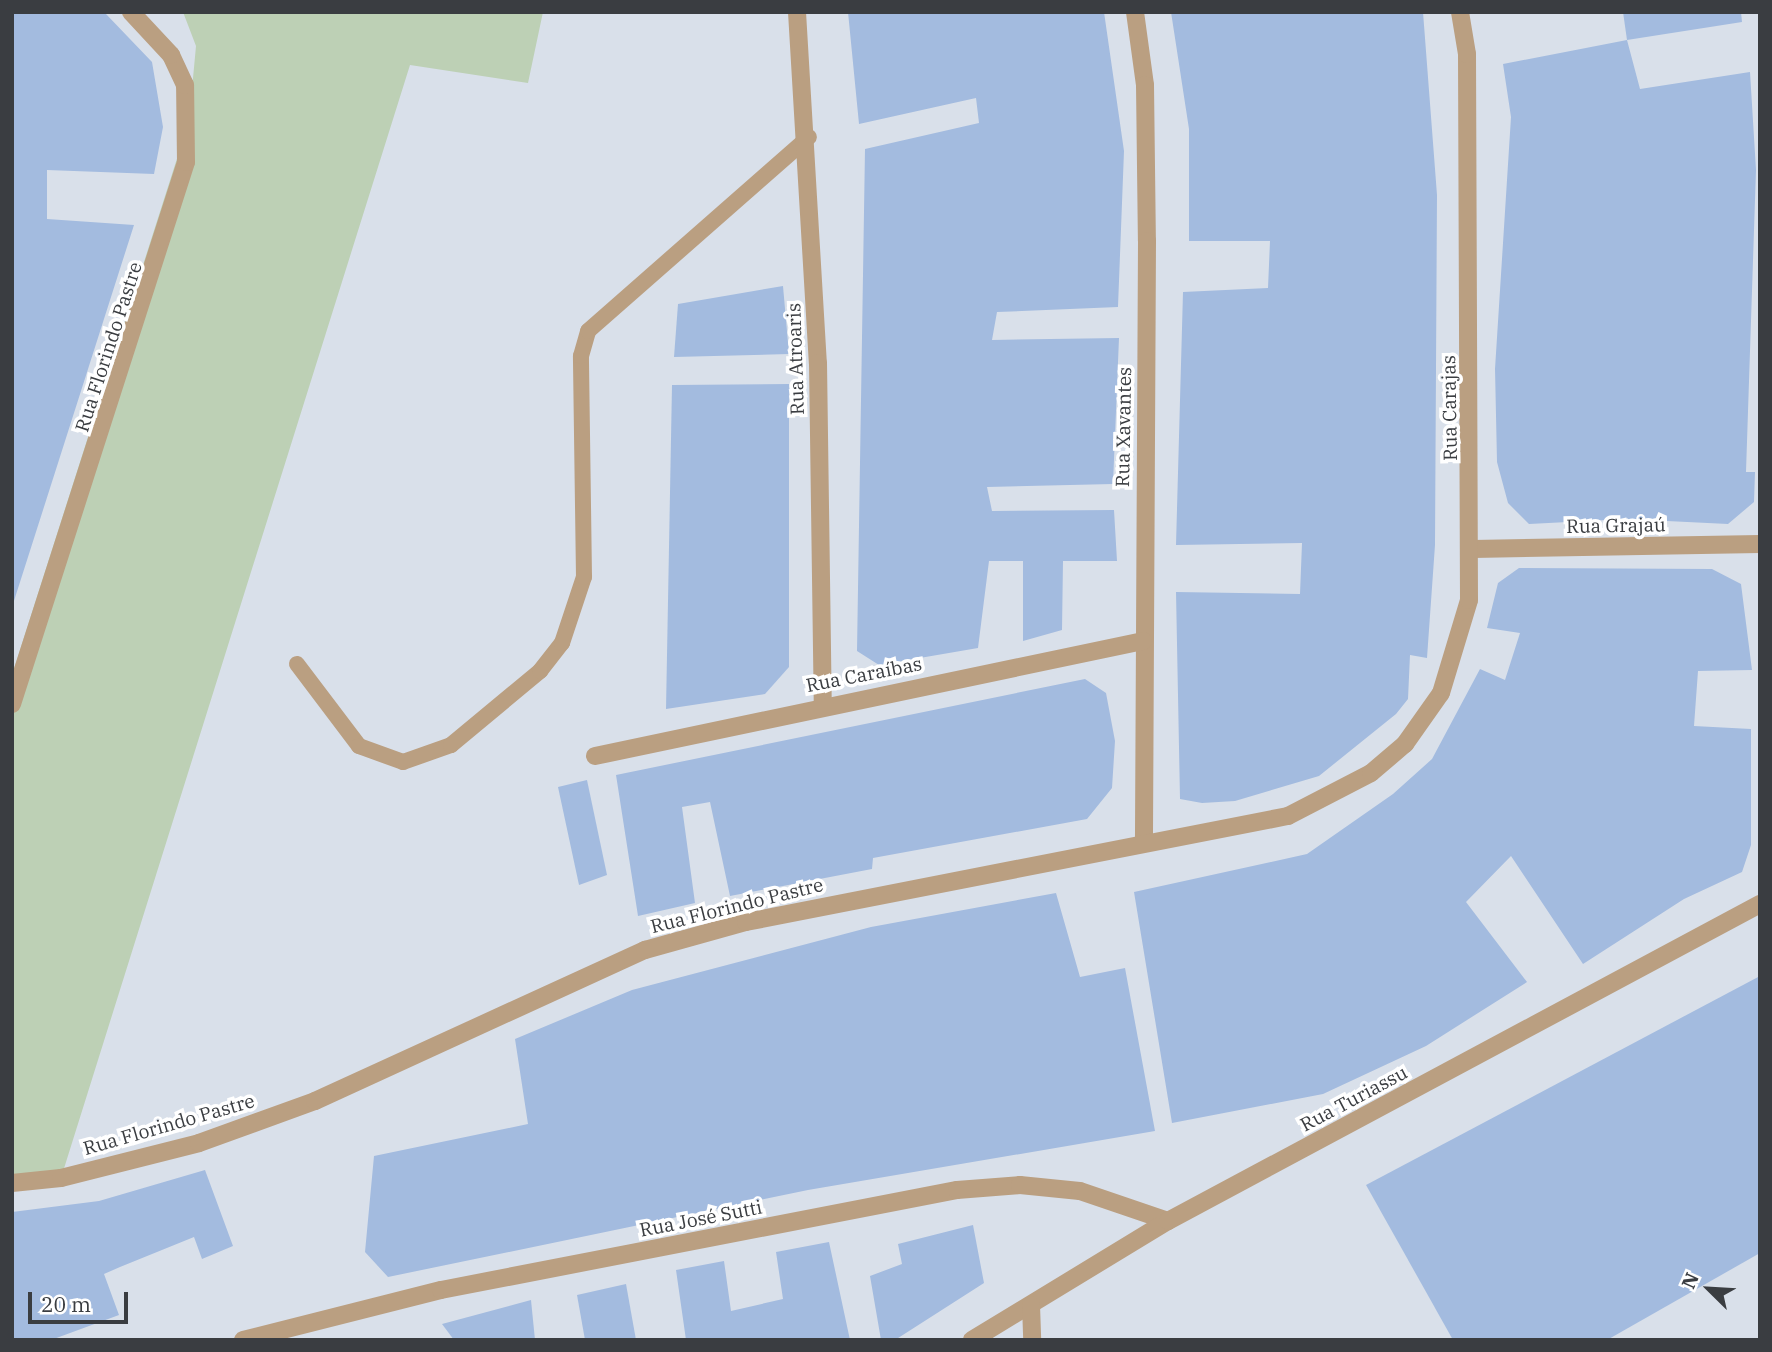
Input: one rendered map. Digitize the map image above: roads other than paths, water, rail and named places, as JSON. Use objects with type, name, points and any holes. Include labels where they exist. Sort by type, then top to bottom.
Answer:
[{"type":"street","name":"Rua Florindo Pastre","points":[[12,704],[186,162],[185,85],[170,55],[131,12]]},
{"type":"street","name":"Rua Atroaris","points":[[797,12],[809,137],[823,704]]},
{"type":"street","name":"Rua Xavantes","points":[[1135,12],[1145,85],[1147,241],[1144,843]]},
{"type":"street","name":"Rua Carajas","points":[[1371,773],[1405,744],[1441,693],[1469,600],[1473,549],[1467,54],[1460,12]]},
{"type":"street","name":"Rua Grajaú","points":[[1473,549],[1760,544]]},
{"type":"street","name":"Rua Caraíbas","points":[[595,757],[823,704],[1143,641]]},
{"type":"street","name":"Rua Florindo Pastre","points":[[12,1183],[61,1178],[199,1143],[314,1101],[645,950],[746,922],[1288,816],[1371,773]]},
{"type":"street","name":"Rua Turiassu","points":[[972,1340],[1168,1221],[1760,904]]},
{"type":"street","name":"Rua José Sutti","points":[[243,1340],[441,1290],[957,1190],[1020,1185],[1080,1191],[1168,1221]]},
{"type":"street","points":[[1031,1305],[1032,1340]]},
{"type":"lane","points":[[297,664],[359,746],[403,762],[451,745],[540,671],[562,643],[584,577],[581,356],[588,331],[809,137]]}]
